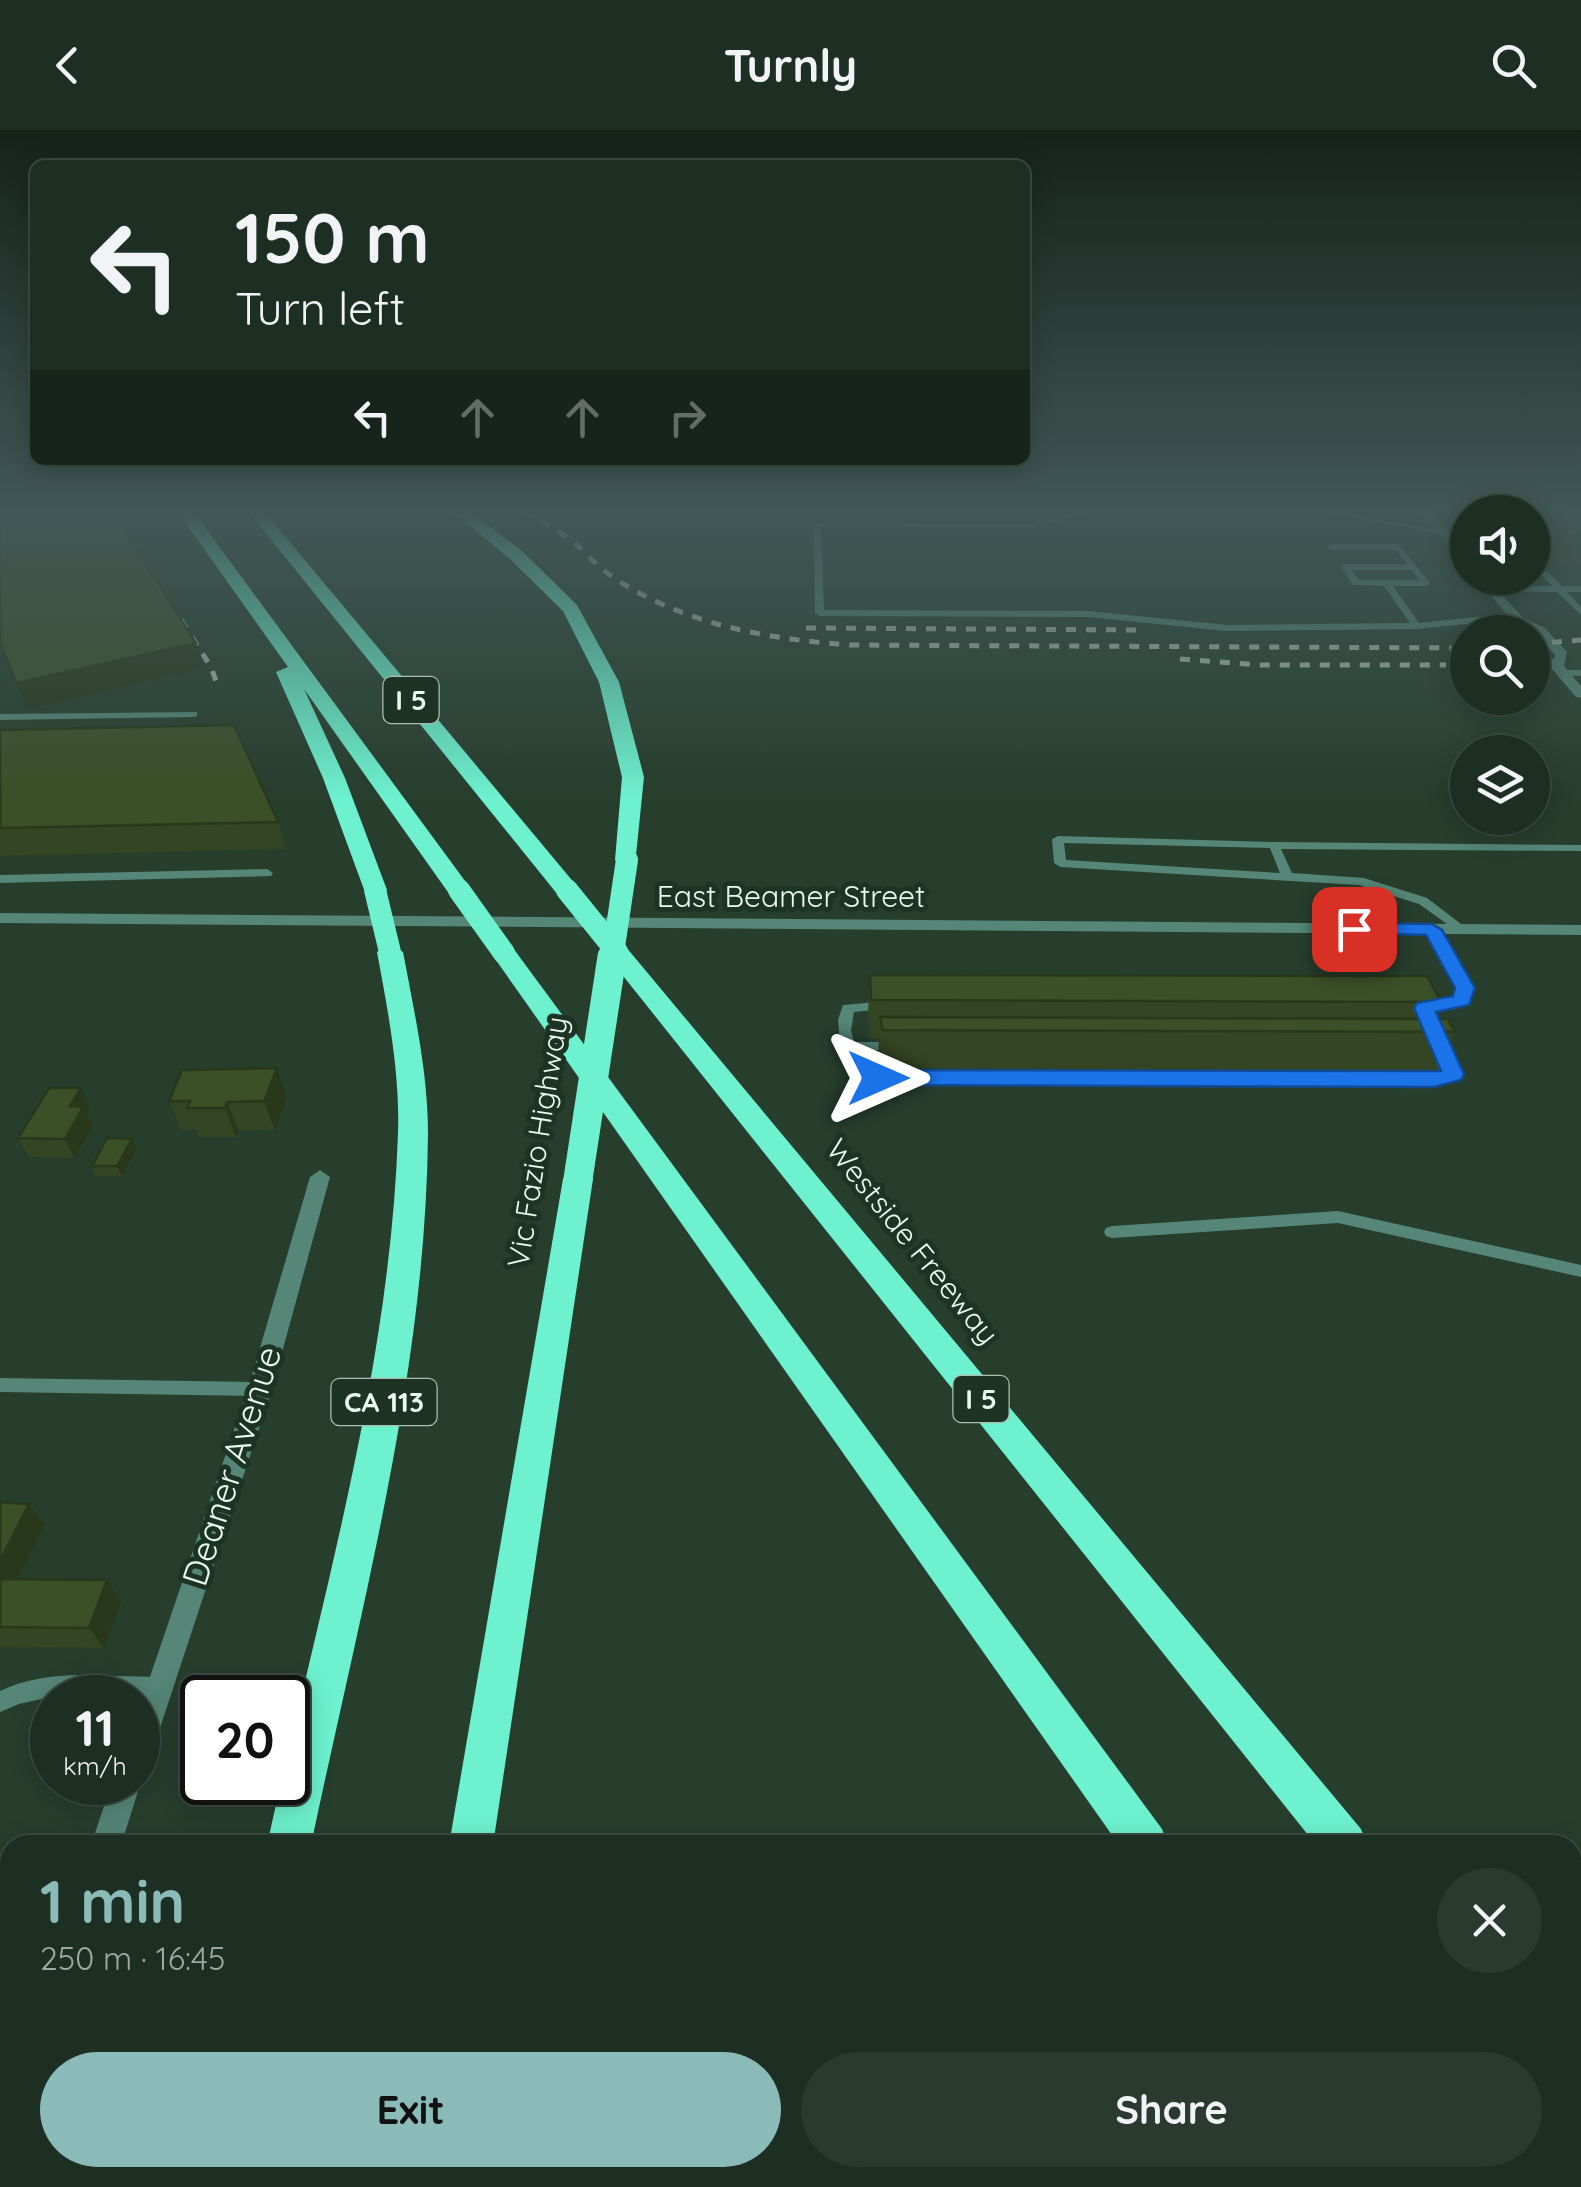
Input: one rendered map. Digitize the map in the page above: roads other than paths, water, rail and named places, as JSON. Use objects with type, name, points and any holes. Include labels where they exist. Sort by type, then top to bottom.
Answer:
[{"type":"highway","name":"I 5","points":[[255,607],[1139,1835]]},
{"type":"highway","name":"Westside Freeway","points":[[335,607],[1337,1835]]},
{"type":"highway","name":"Vic Fazio Highway","points":[[472,1835],[627,860],[634,777],[609,682],[569,607]]},
{"type":"highway","name":"CA 113","points":[[269,627],[334,778],[375,890],[406,1038],[413,1131],[404,1263],[379,1435],[291,1835]]},
{"type":"street","points":[[1550,641],[1562,655],[1560,669]]},
{"type":"street","points":[[1550,663],[1581,694]]},
{"type":"street","name":"East Beamer Street","points":[[0,918],[1581,930]]},
{"type":"street","name":"Deaner Avenue","points":[[160,1687],[260,1389],[320,1178]]},
{"type":"street","points":[[109,1835],[119,1805]]},
{"type":"lane","points":[[820,607],[820,613],[1088,614],[1227,628],[1450,625]]},
{"type":"lane","points":[[1402,607],[1416,626]]},
{"type":"lane","points":[[1560,669],[1581,672]]},
{"type":"lane","points":[[0,717],[193,714]]},
{"type":"lane","points":[[1461,930],[1423,901],[1360,880],[1060,863],[1058,839],[1581,848]]},
{"type":"lane","points":[[1274,845],[1287,875]]},
{"type":"lane","points":[[0,879],[267,874]]},
{"type":"lane","points":[[1404,1008],[1462,1000],[1465,988],[1432,930]]},
{"type":"lane","points":[[901,1005],[848,1008],[845,1046],[878,1078],[1434,1080],[1454,1074],[1424,1008]]},
{"type":"lane","points":[[845,1046],[905,1046]]},
{"type":"lane","points":[[1424,1048],[1444,1049]]},
{"type":"lane","points":[[1112,1232],[1338,1216],[1581,1271]]},
{"type":"lane","points":[[0,1385],[260,1389]]},
{"type":"lane","points":[[0,1702],[30,1690]]},
{"type":"railway","points":[[669,607],[756,633],[850,645],[1450,648]]},
{"type":"railway","points":[[181,620],[211,667],[217,684]]},
{"type":"railway","points":[[806,628],[1146,630]]},
{"type":"railway","points":[[1550,643],[1581,640]]},
{"type":"railway","points":[[1180,659],[1261,665],[1446,665]]}]
